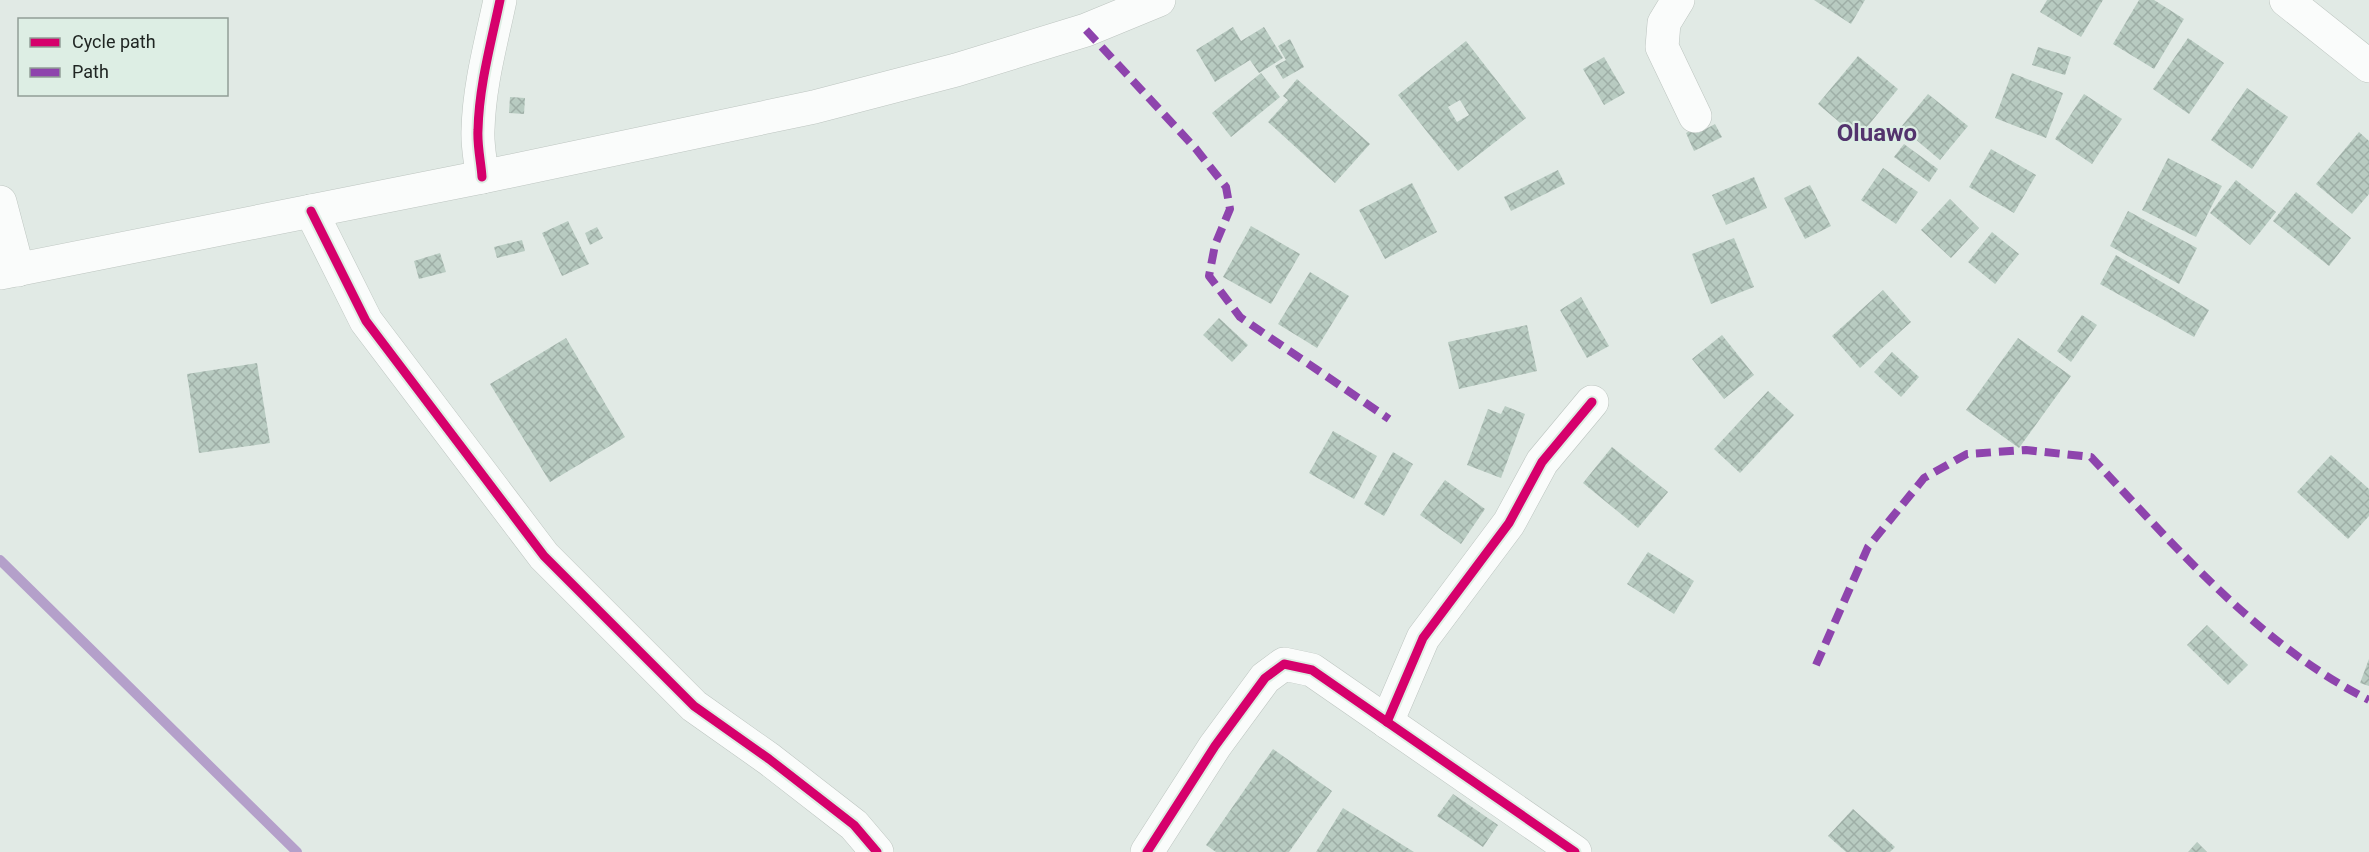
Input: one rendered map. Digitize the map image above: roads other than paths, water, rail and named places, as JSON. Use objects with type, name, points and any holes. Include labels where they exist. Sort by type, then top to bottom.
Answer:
[{"type":"street","points":[[482,177],[477,133],[489,47],[500,0]]},
{"type":"street","points":[[0,202],[9,272],[482,177],[814,107],[957,70],[1086,30],[1159,0]]},
{"type":"street","points":[[1678,0],[1664,23],[1662,46],[1695,116]]},
{"type":"street","points":[[2286,0],[2369,66]]},
{"type":"street","points":[[311,211],[366,321],[544,556],[694,706],[769,759],[854,825],[877,852]]},
{"type":"street","points":[[1387,722],[1423,638],[1509,523],[1542,462],[1592,402]]},
{"type":"street","points":[[1147,852],[1222,737],[1265,678],[1284,664],[1312,670],[1575,852]]},
{"type":"waterway","points":[[0,560],[297,852]]},
{"type":"district","name":"Oluawo","points":[[1877,133]]}]
